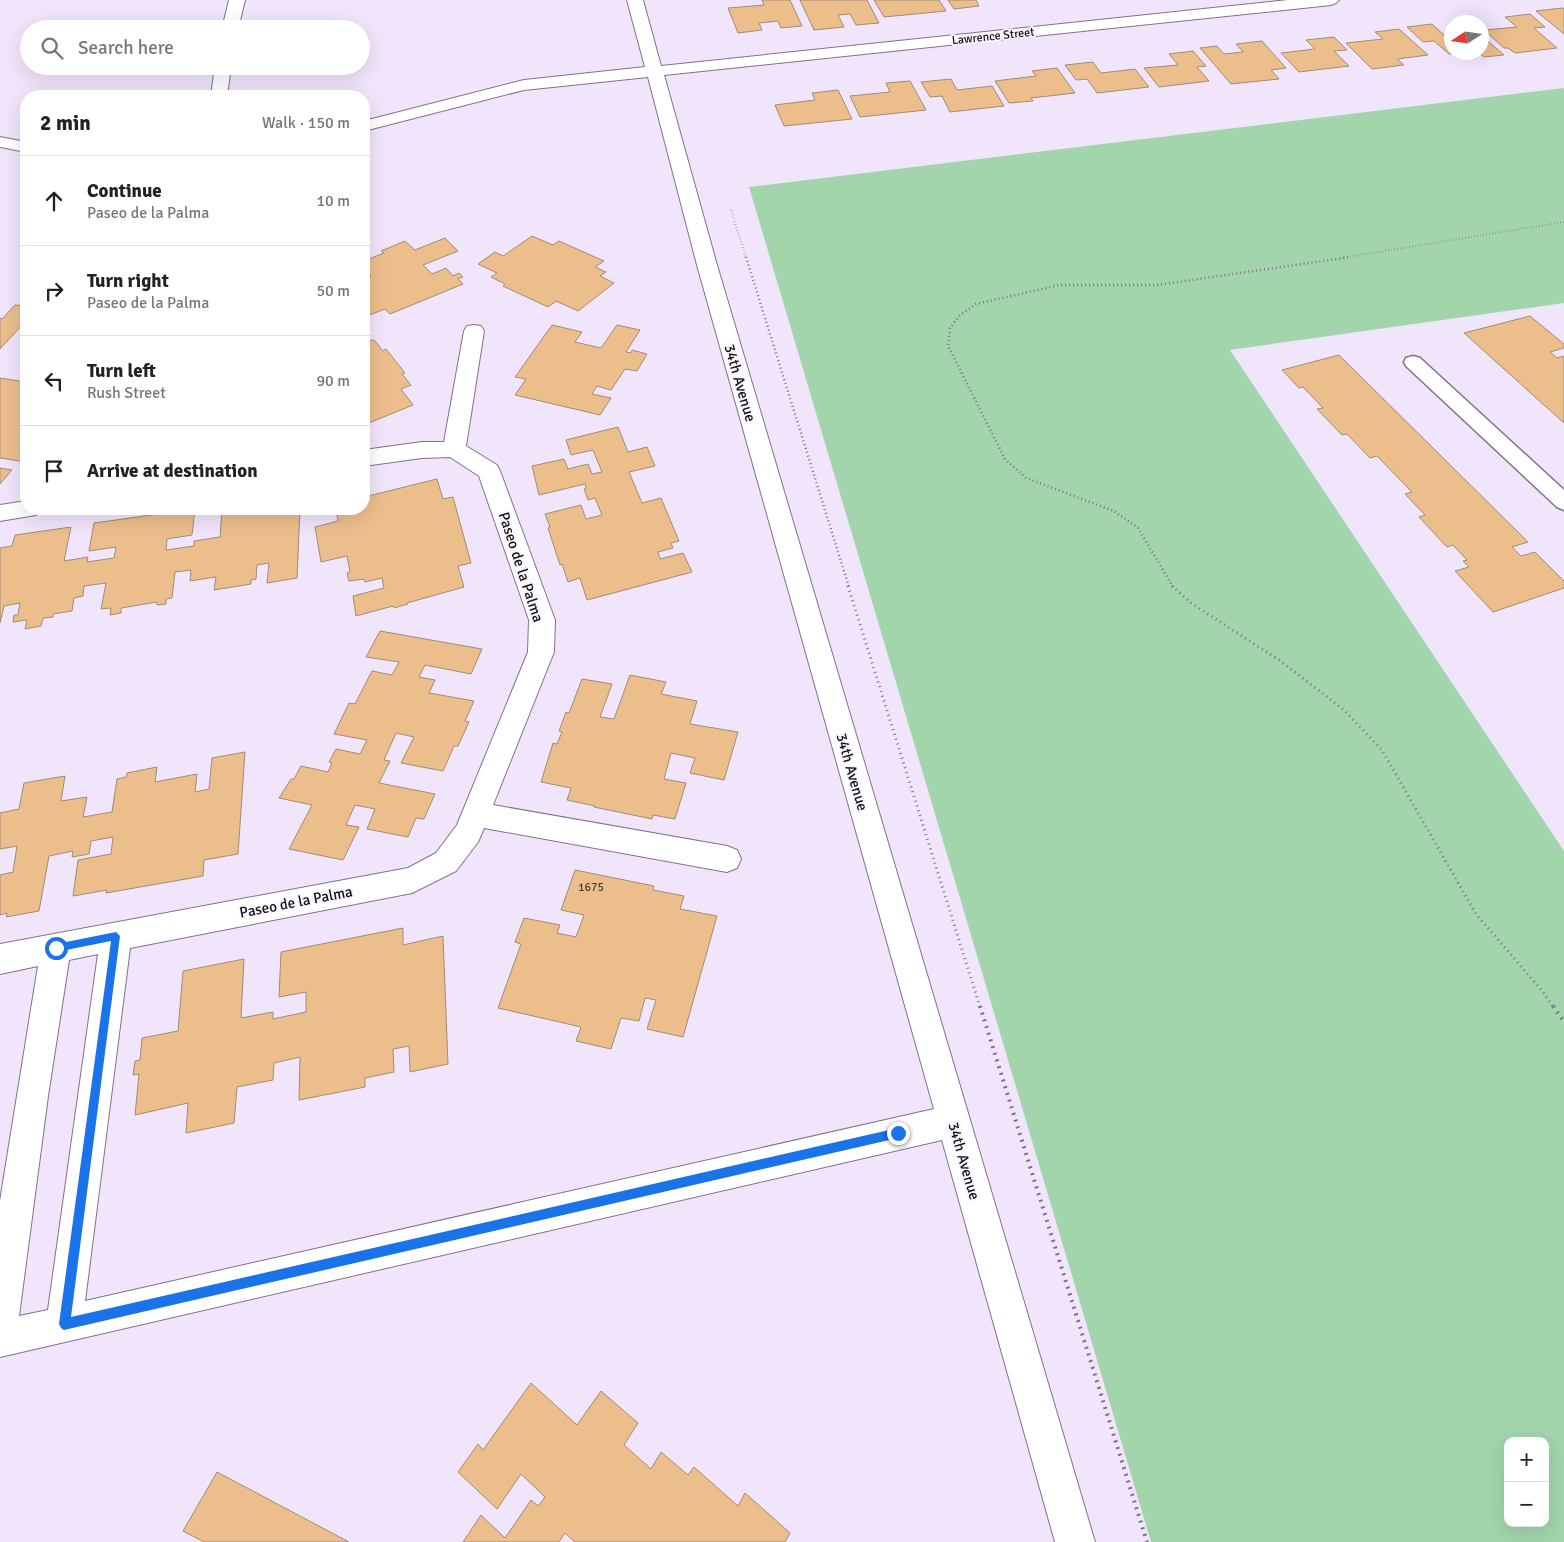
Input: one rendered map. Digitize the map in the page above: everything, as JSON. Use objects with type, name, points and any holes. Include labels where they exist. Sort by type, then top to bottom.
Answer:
[{"type":"street","points":[[232,20],[237,0]]},
{"type":"street","name":"34th Avenue","points":[[635,0],[707,265],[1076,1542]]},
{"type":"street","name":"Lawrence Street","points":[[370,124],[524,85],[1331,0]]},
{"type":"street","points":[[220,90],[222,75]]},
{"type":"street","points":[[0,142],[20,146]]},
{"type":"street","points":[[370,457],[422,450],[454,449],[474,331]]},
{"type":"street","name":"Paseo de la Palma","points":[[0,959],[412,880],[446,862],[468,833],[541,652],[542,620],[489,471],[454,449]]},
{"type":"street","points":[[0,513],[20,510]]},
{"type":"street","points":[[476,814],[727,859]]},
{"type":"street","points":[[64,1324],[116,936]]},
{"type":"street","points":[[0,1324],[32,1096],[56,948]]},
{"type":"street","points":[[0,1340],[953,1121]]},
{"type":"lane","points":[[1413,362],[1564,502]]},
{"type":"path","points":[[1564,222],[1399,250],[1157,285],[1060,284],[976,304],[959,316],[950,328],[948,346],[1005,460],[1026,478],[1114,512],[1138,528],[1173,588],[1191,603],[1279,660],[1344,710],[1382,750],[1476,914],[1543,992],[1564,1022]]},
{"type":"path","points":[[746,258],[1147,1542]]},
{"type":"green space","points":[[1564,88],[1564,303],[1230,350],[1564,851],[1564,1542],[1151,1542],[749,187]]},
{"type":"building","points":[[762,0],[790,0],[802,26],[781,28],[778,21],[759,23],[762,30],[738,33],[728,8],[764,5]]},
{"type":"building","points":[[800,0],[867,0],[879,23],[856,25],[850,14],[838,15],[844,27],[814,30]]},
{"type":"building","points":[[874,0],[939,0],[946,11],[884,17]]},
{"type":"building","points":[[948,0],[976,0],[979,6],[954,9]]},
{"type":"building","points":[[1564,9],[1564,34],[1536,11]]},
{"type":"building","points":[[1530,14],[1545,27],[1534,28],[1557,48],[1515,53],[1508,48],[1504,48],[1489,34],[1489,30],[1517,27],[1505,17]]},
{"type":"building","points":[[1432,24],[1444,35],[1444,50],[1434,41],[1423,42],[1407,27]]},
{"type":"building","points":[[1399,29],[1428,55],[1397,59],[1404,65],[1372,69],[1346,43],[1383,39],[1375,32]]},
{"type":"building","points":[[1334,37],[1347,50],[1334,51],[1349,66],[1299,72],[1281,53],[1315,49],[1306,40]]},
{"type":"building","points":[[1262,41],[1286,68],[1271,70],[1279,79],[1231,84],[1200,48],[1217,46],[1224,54],[1243,52],[1236,44]]},
{"type":"building","points":[[1489,42],[1504,55],[1489,56]]},
{"type":"building","points":[[1193,51],[1206,66],[1197,67],[1209,81],[1159,87],[1144,68],[1178,65],[1169,54]]},
{"type":"building","points":[[1093,62],[1101,73],[1135,69],[1149,87],[1097,93],[1087,79],[1076,80],[1065,65]]},
{"type":"building","points":[[1057,68],[1075,93],[1031,98],[1033,101],[1009,103],[995,81],[1036,76],[1032,71]]},
{"type":"building","points":[[951,79],[957,90],[992,86],[1004,106],[950,112],[942,96],[930,97],[921,82]]},
{"type":"building","points":[[910,81],[926,110],[860,117],[850,96],[890,92],[886,83]]},
{"type":"building","points":[[838,90],[852,119],[784,126],[775,105],[815,100],[812,93]]},
{"type":"building","points":[[532,236],[553,245],[559,241],[604,261],[595,267],[606,272],[600,276],[614,283],[578,311],[556,301],[548,307],[503,286],[505,284],[491,277],[497,273],[478,264],[495,252],[503,256]]},
{"type":"building","points":[[445,238],[458,251],[423,265],[432,274],[446,268],[453,276],[459,273],[463,277],[458,279],[463,284],[390,314],[385,309],[370,315],[370,259],[384,253],[381,251],[405,241],[415,250]]},
{"type":"building","points":[[15,305],[20,305],[20,327],[0,349],[0,318],[2,319]]},
{"type":"building","points":[[1530,316],[1564,344],[1564,348],[1550,352],[1557,358],[1564,356],[1564,423],[1464,333]]},
{"type":"building","points":[[552,325],[582,332],[575,342],[601,348],[617,325],[640,330],[626,352],[631,353],[632,350],[647,354],[637,371],[625,369],[611,390],[597,386],[592,394],[611,398],[600,415],[515,395],[526,379],[515,377]]},
{"type":"building","points":[[374,340],[383,351],[386,349],[405,373],[402,374],[411,385],[401,389],[413,405],[370,423],[370,341]]},
{"type":"building","points":[[1339,355],[1528,542],[1512,547],[1521,556],[1535,552],[1564,581],[1564,588],[1493,612],[1455,571],[1469,567],[1463,561],[1467,560],[1453,545],[1447,547],[1419,517],[1425,515],[1405,494],[1412,492],[1377,456],[1370,458],[1347,434],[1342,435],[1317,409],[1323,408],[1303,387],[1299,388],[1282,370]]},
{"type":"building","points":[[0,378],[20,381],[20,461],[0,458]]},
{"type":"building","points":[[618,427],[628,452],[647,447],[655,466],[629,472],[642,503],[661,498],[679,541],[671,543],[673,548],[658,552],[660,559],[683,553],[692,572],[587,600],[580,578],[568,582],[562,564],[560,565],[545,514],[581,505],[586,519],[602,515],[595,498],[588,500],[584,489],[586,488],[585,484],[539,495],[532,466],[564,459],[568,469],[588,464],[592,474],[602,472],[593,450],[571,455],[566,440]]},
{"type":"building","points":[[0,468],[12,470],[0,484]]},
{"type":"building","points":[[437,479],[443,499],[453,497],[471,563],[458,566],[464,587],[394,608],[393,606],[356,616],[353,596],[384,588],[382,578],[365,582],[364,579],[349,581],[347,573],[350,572],[347,556],[321,562],[315,527],[338,521],[337,515],[370,515],[370,496]]},
{"type":"building","points":[[152,515],[194,515],[192,535],[167,539],[166,550],[194,546],[194,541],[220,537],[222,515],[300,515],[297,578],[267,583],[269,563],[257,565],[256,579],[251,580],[251,584],[214,590],[216,577],[190,581],[191,570],[175,572],[172,598],[166,599],[166,604],[157,605],[157,602],[121,608],[121,613],[110,615],[111,608],[101,609],[106,583],[84,586],[83,596],[74,598],[72,611],[53,614],[53,617],[43,618],[41,626],[25,629],[27,620],[13,622],[14,615],[18,615],[20,603],[4,606],[0,623],[0,548],[12,546],[15,535],[71,527],[64,561],[88,557],[87,562],[114,558],[116,547],[89,551],[94,523]]},
{"type":"building","points":[[380,631],[482,649],[471,674],[425,665],[419,677],[435,680],[429,693],[474,701],[465,721],[469,722],[458,746],[454,746],[443,771],[401,763],[414,737],[396,733],[384,760],[390,761],[379,783],[435,794],[424,819],[416,818],[408,837],[367,829],[375,809],[355,805],[346,825],[359,827],[343,860],[289,849],[312,805],[279,798],[291,779],[294,779],[301,766],[328,772],[332,763],[329,762],[336,749],[360,754],[367,740],[334,734],[349,703],[355,704],[372,671],[392,675],[399,662],[366,657]]},
{"type":"building","points":[[630,675],[666,682],[661,694],[697,701],[690,724],[738,732],[724,780],[690,773],[695,758],[671,753],[664,779],[686,783],[675,819],[653,815],[652,819],[567,800],[571,788],[541,782],[553,743],[557,744],[562,732],[559,731],[566,712],[569,713],[582,679],[612,684],[600,717],[614,719]]},
{"type":"building","points":[[245,752],[238,854],[204,860],[203,876],[106,893],[107,890],[73,896],[78,860],[111,854],[113,837],[91,841],[89,854],[72,857],[73,851],[49,856],[39,911],[6,917],[7,913],[0,915],[0,875],[13,872],[17,846],[0,849],[0,813],[19,809],[24,783],[65,776],[61,801],[87,797],[83,817],[112,812],[117,779],[126,777],[127,773],[157,767],[155,782],[197,774],[195,792],[209,789],[212,758]]},
{"type":"building","points":[[575,870],[654,886],[653,890],[684,896],[680,909],[717,916],[683,1037],[647,1029],[656,1000],[645,998],[639,1021],[621,1018],[611,1049],[576,1041],[581,1027],[498,1008],[521,944],[515,942],[524,918],[560,925],[557,933],[576,937],[584,915],[561,910]]},
{"type":"building","points":[[403,928],[403,945],[443,936],[448,1064],[410,1072],[409,1046],[393,1049],[394,1072],[365,1078],[365,1087],[299,1100],[300,1057],[274,1063],[273,1080],[237,1087],[234,1123],[186,1133],[188,1103],[135,1115],[139,1074],[133,1075],[135,1061],[140,1060],[142,1038],[178,1031],[183,971],[244,959],[241,1018],[273,1012],[273,1019],[306,1012],[306,992],[279,997],[281,952]]},
{"type":"building","points":[[531,1383],[577,1425],[601,1391],[638,1423],[624,1445],[651,1469],[661,1452],[688,1475],[694,1467],[738,1506],[745,1493],[790,1533],[785,1542],[575,1542],[565,1533],[559,1542],[463,1542],[481,1515],[505,1538],[531,1500],[538,1506],[545,1497],[521,1474],[497,1509],[458,1472],[478,1444],[483,1450]]},
{"type":"building","points":[[217,1472],[349,1542],[204,1542],[183,1531]]},
{"type":"route","points":[[56,948],[116,936],[64,1324],[898,1133]]}]
